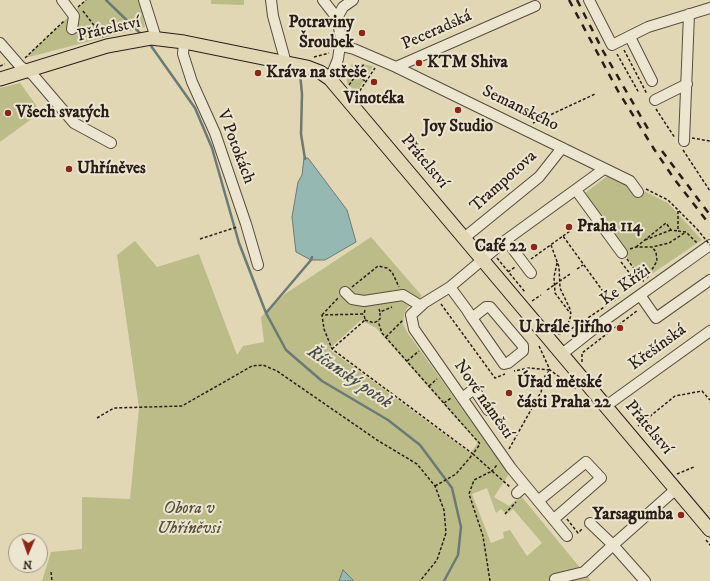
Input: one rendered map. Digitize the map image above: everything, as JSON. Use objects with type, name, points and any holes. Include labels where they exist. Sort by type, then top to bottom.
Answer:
[{"type":"main road","name":"Přátelství","points":[[0,78],[26,64],[153,38],[184,42],[314,69],[330,79],[710,530]]},
{"type":"street","points":[[62,0],[75,10],[72,29]]},
{"type":"street","points":[[144,0],[153,38]]},
{"type":"street","points":[[271,0],[273,16],[286,63]]},
{"type":"street","points":[[323,0],[337,18]]},
{"type":"street","points":[[330,79],[338,59],[337,18],[343,7],[354,0]]},
{"type":"street","points":[[589,0],[616,43],[648,27],[710,8]]},
{"type":"street","name":"Peceradská","points":[[396,67],[535,6]]},
{"type":"street","points":[[681,141],[687,84],[689,14]]},
{"type":"street","points":[[630,36],[652,81]]},
{"type":"street","name":"V Potokách","points":[[184,42],[183,54],[192,82],[215,133],[258,264]]},
{"type":"street","points":[[0,43],[20,66],[26,64],[74,123],[111,143]]},
{"type":"street","name":"Semanského","points":[[337,49],[380,60],[396,67],[630,181]]},
{"type":"street","points":[[652,100],[687,84]]},
{"type":"street","name":"Trampotova","points":[[464,238],[539,177],[562,148]]},
{"type":"street","name":"Nové náměstí","points":[[567,536],[525,486],[458,397],[414,329],[411,315],[421,306],[450,287],[506,240],[604,168]]},
{"type":"street","points":[[630,181],[638,192]]},
{"type":"street","points":[[576,190],[622,253]]},
{"type":"street","points":[[506,240],[531,273]]},
{"type":"street","name":"Ke Kříži","points":[[562,354],[640,295],[710,245]]},
{"type":"street","points":[[640,295],[656,318],[710,280]]},
{"type":"street","points":[[450,287],[504,364],[508,363],[524,351],[523,346],[490,307],[486,307],[472,318]]},
{"type":"street","points":[[345,292],[352,298],[364,301],[403,295],[421,306]]},
{"type":"street","name":"Křešínská","points":[[606,406],[710,330]]},
{"type":"street","points":[[458,397],[474,389],[488,410]]},
{"type":"street","points":[[538,501],[586,462],[601,478],[554,519]]},
{"type":"street","points":[[517,497],[525,486]]},
{"type":"street","points":[[555,579],[584,572],[676,490]]},
{"type":"street","points":[[590,523],[613,545],[642,577]]},
{"type":"path","points":[[26,64],[86,0]]},
{"type":"path","points":[[75,10],[105,40]]},
{"type":"path","points":[[325,18],[331,32]]},
{"type":"path","points":[[616,43],[639,93]]},
{"type":"path","points":[[616,43],[652,100],[681,141],[710,191]]},
{"type":"path","points":[[309,59],[337,49]]},
{"type":"path","points":[[356,97],[380,60]]},
{"type":"path","points":[[360,78],[359,71],[365,62]]},
{"type":"path","points":[[345,67],[353,72],[359,71]]},
{"type":"path","points":[[348,86],[354,78],[353,72]]},
{"type":"path","points":[[354,78],[360,78],[366,81]]},
{"type":"path","points":[[522,128],[595,94]]},
{"type":"path","points":[[681,141],[710,141]]},
{"type":"path","points":[[630,181],[668,200],[697,229],[710,245]]},
{"type":"path","points":[[678,210],[678,231]]},
{"type":"path","points":[[652,247],[656,252],[657,261],[644,282],[622,253],[636,247],[666,223],[671,230]]},
{"type":"path","points":[[200,240],[230,230]]},
{"type":"path","points":[[643,241],[671,230],[686,232],[699,245]]},
{"type":"path","points":[[529,257],[531,259],[570,231]]},
{"type":"path","points":[[636,247],[652,247],[669,243],[686,232]]},
{"type":"path","points":[[563,236],[611,302]]},
{"type":"path","points":[[551,244],[557,262],[560,288],[570,309],[571,315],[565,333]]},
{"type":"path","points":[[557,262],[554,286],[556,297],[571,315]]},
{"type":"path","points":[[508,272],[518,264]]},
{"type":"path","points":[[576,269],[584,265]]},
{"type":"path","points":[[374,268],[383,266],[392,272],[403,295]]},
{"type":"path","points":[[547,290],[570,274]]},
{"type":"path","points":[[532,302],[541,295]]},
{"type":"path","points":[[439,301],[495,378],[515,370],[529,368],[550,370],[581,393]]},
{"type":"path","points":[[365,320],[364,314],[367,308]]},
{"type":"path","points":[[365,320],[370,323],[378,321],[381,317],[380,312]]},
{"type":"path","points":[[364,314],[322,315],[324,329],[332,349],[473,454],[492,471],[504,458],[541,392],[545,376],[550,370]]},
{"type":"path","points":[[386,337],[405,318]]},
{"type":"path","points":[[332,349],[365,320]]},
{"type":"path","points":[[378,321],[386,337],[480,444],[453,476],[435,486]]},
{"type":"path","points":[[407,361],[421,350]]},
{"type":"path","points":[[582,353],[583,367]]},
{"type":"path","points":[[97,418],[114,408],[182,406],[252,366],[263,366],[276,371],[376,440],[417,464],[435,486],[444,510],[446,533],[437,560],[420,581]]},
{"type":"path","points":[[429,386],[440,377]]},
{"type":"path","points":[[636,428],[676,396],[702,391],[710,400]]},
{"type":"path","points":[[444,403],[458,397]]},
{"type":"path","points":[[505,514],[517,497]]},
{"type":"path","points":[[471,500],[483,536],[490,581]]},
{"type":"path","points":[[51,572],[52,581]]},
{"type":"green space","points":[[86,0],[140,0],[145,27],[25,58]]},
{"type":"green space","points":[[211,0],[244,0],[244,5],[211,4]]},
{"type":"green space","points":[[356,63],[373,66],[356,94],[347,82],[346,71],[352,64]]},
{"type":"green space","points":[[20,83],[41,112],[0,142],[0,88]]},
{"type":"green space","points":[[610,174],[668,203],[702,240],[644,279],[622,251],[625,249],[585,193]]},
{"type":"green space","name":"Obora v Uhříněvsi","points":[[371,237],[422,296],[407,308],[404,315],[403,324],[407,332],[509,474],[494,497],[509,506],[521,496],[591,581],[354,581],[343,571],[339,581],[42,581],[44,573],[48,573],[48,562],[51,552],[82,549],[82,497],[130,499],[139,408],[117,255],[135,241],[157,267],[199,254],[237,355],[243,346],[264,342],[261,317],[285,294]],"holes":[[[361,320],[376,328],[478,443],[470,453],[329,349]],[[487,488],[496,513],[501,509],[506,514],[513,509],[542,543],[527,556],[510,530],[503,532],[504,538],[491,543],[472,494]]]},
{"type":"water","points":[[304,158],[308,158],[347,210],[356,242],[325,260],[311,260],[296,252],[292,217],[298,182],[302,175]]},
{"type":"water","points":[[343,570],[354,581],[339,581]]},
{"type":"waterway","points":[[106,0],[142,35]]},
{"type":"waterway","points":[[149,43],[195,108],[212,148],[239,243],[266,313]]},
{"type":"waterway","name":"Říčanský potok","points":[[300,73],[302,94],[301,134],[305,159]]},
{"type":"waterway","name":"Říčanský potok","points":[[312,257],[266,313],[286,350],[322,381],[388,420],[420,445],[452,488],[461,527],[458,555],[444,581]]},
{"type":"railway","points":[[569,0],[618,91],[654,149],[675,180],[710,225]]},
{"type":"railway","points":[[577,0],[603,51],[648,129]]},
{"type":"railway","points":[[662,151],[710,215]]},
{"type":"place","name":"Potraviny Šroubek","points":[[362,33]]},
{"type":"place","name":"KTM Shiva","points":[[419,63]]},
{"type":"place","name":"Kráva na střeše","points":[[258,73]]},
{"type":"place","name":"Vinotéka","points":[[374,82]]},
{"type":"place","name":"Joy Studio","points":[[458,110]]},
{"type":"place","name":"Všech svatých","points":[[8,113]]},
{"type":"place","name":"Uhříněves","points":[[69,169]]},
{"type":"place","name":"Praha 114","points":[[569,227]]},
{"type":"place","name":"Café 22","points":[[534,247]]},
{"type":"place","name":"U krále Jiřího","points":[[620,328]]},
{"type":"place","name":"Úřad mětské části Praha 22","points":[[509,393]]},
{"type":"place","name":"Yarsagumba","points":[[681,515]]}]
